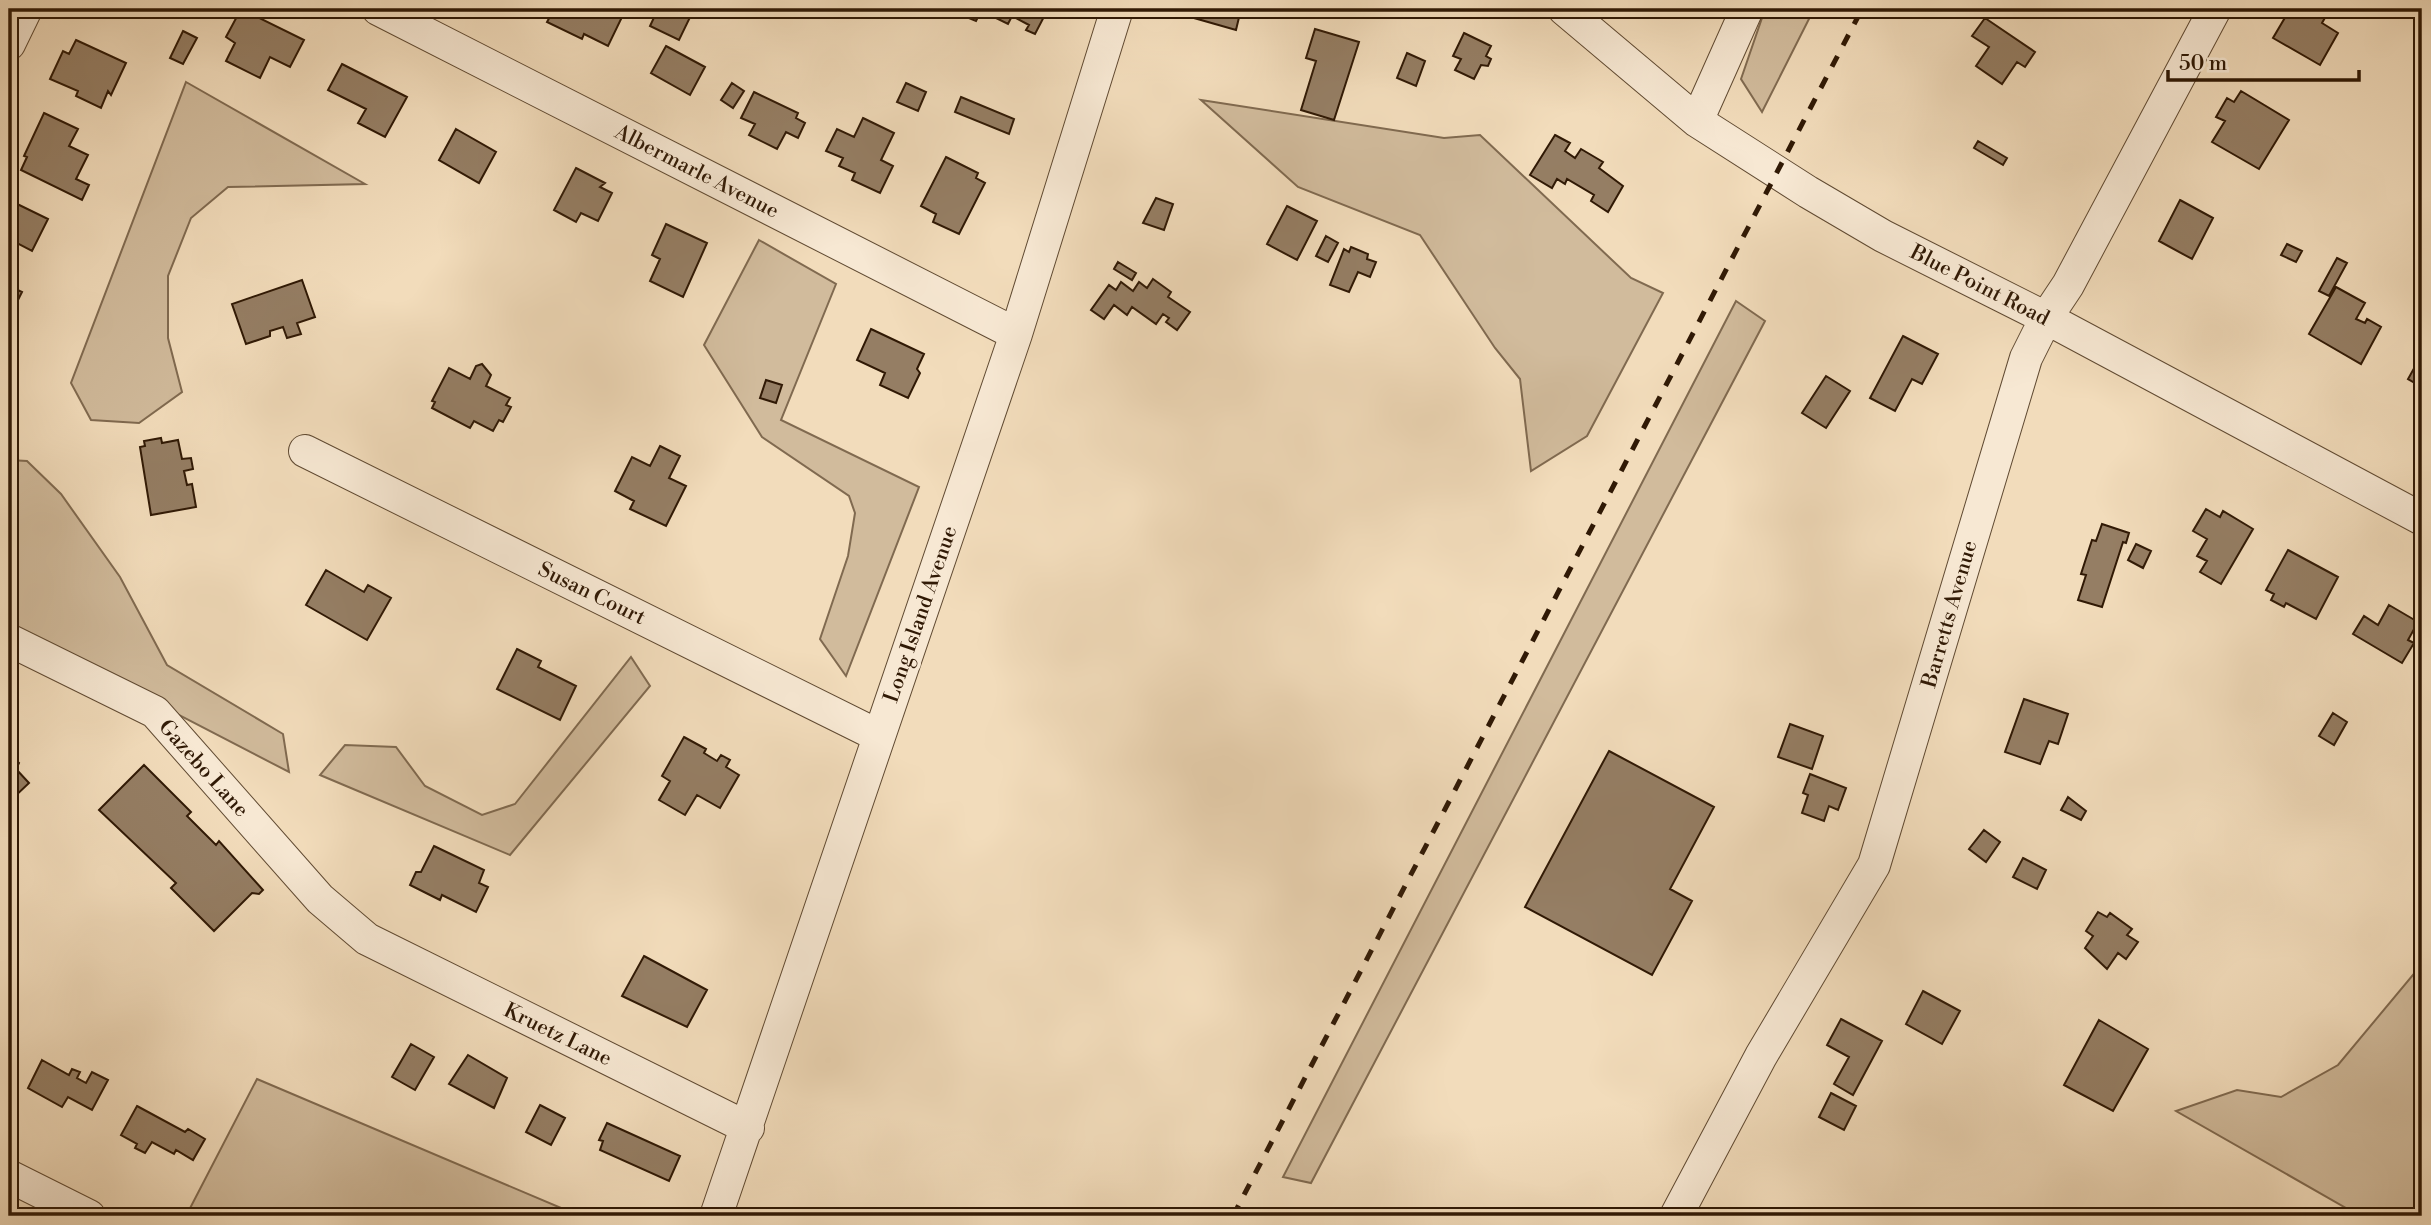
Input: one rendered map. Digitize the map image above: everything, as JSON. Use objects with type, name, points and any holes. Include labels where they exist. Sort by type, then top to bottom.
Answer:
[{"type":"street","points":[[9,44],[26,9]]},
{"type":"street","name":"Albermarle Avenue","points":[[378,9],[1016,334]]},
{"type":"street","name":"Long Island Avenue","points":[[716,1216],[1016,334],[1117,9]]},
{"type":"street","name":"Blue Point Road","points":[[1564,9],[1698,121],[1883,236],[2046,318],[2422,519]]},
{"type":"street","points":[[1698,121],[1747,9]]},
{"type":"street","name":"Barretts Avenue","points":[[1676,1216],[1761,1056],[1874,865],[2019,376],[2046,318],[2068,285],[2215,9]]},
{"type":"street","name":"Susan Court","points":[[305,451],[879,736]]},
{"type":"street","name":"Gazebo Lane","points":[[9,640],[155,712],[320,899],[367,939]]},
{"type":"street","name":"Kruetz Lane","points":[[367,939],[748,1128]]},
{"type":"street","points":[[9,1176],[89,1216]]},
{"type":"shaded area","points":[[1768,9],[1814,9],[1762,112],[1741,79],[1762,18]]},
{"type":"shaded area","points":[[186,82],[365,184],[228,187],[191,218],[168,276],[168,338],[182,392],[139,423],[91,420],[71,383]]},
{"type":"shaded area","points":[[1201,100],[1444,138],[1480,135],[1631,278],[1663,293],[1587,436],[1531,471],[1520,379],[1495,348],[1420,235],[1298,187]]},
{"type":"shaded area","points":[[759,240],[836,284],[781,420],[919,487],[846,676],[820,639],[848,556],[855,513],[849,496],[762,437],[704,345]]},
{"type":"shaded area","points":[[1736,301],[1765,321],[1311,1183],[1283,1177]]},
{"type":"shaded area","points":[[9,460],[27,461],[61,494],[120,577],[167,665],[283,734],[289,772],[9,627]]},
{"type":"shaded area","points":[[631,657],[650,686],[510,855],[320,775],[345,745],[396,747],[425,786],[482,815],[515,804]]},
{"type":"shaded area","points":[[2422,964],[2422,1216],[2360,1216],[2176,1111],[2237,1090],[2281,1097],[2338,1065]]},
{"type":"shaded area","points":[[257,1079],[580,1216],[186,1216]]},
{"type":"building","points":[[241,9],[304,40],[290,67],[270,57],[260,78],[226,61],[235,43],[226,37]]},
{"type":"building","points":[[554,9],[611,9],[623,15],[608,46],[584,34],[582,39],[547,22]]},
{"type":"building","points":[[658,9],[694,9],[679,40],[650,26]]},
{"type":"building","points":[[947,9],[982,9],[976,21]]},
{"type":"building","points":[[999,9],[1048,9],[1035,34],[1026,30],[1029,25],[1012,16],[1008,24],[994,17]]},
{"type":"building","points":[[1197,9],[1241,9],[1236,30],[1194,18]]},
{"type":"building","points":[[2290,9],[2330,9],[2322,23],[2338,33],[2320,65],[2273,38]]},
{"type":"building","points":[[1985,18],[2035,52],[2025,67],[2017,62],[2002,84],[1976,66],[1989,47],[1972,36]]},
{"type":"building","points":[[1315,29],[1359,42],[1334,120],[1301,110],[1316,61],[1306,58]]},
{"type":"building","points":[[183,31],[197,38],[183,64],[170,58]]},
{"type":"building","points":[[1464,33],[1491,46],[1486,56],[1491,59],[1488,66],[1481,65],[1474,79],[1455,70],[1461,59],[1453,56]]},
{"type":"building","points":[[76,40],[126,63],[111,95],[108,91],[101,108],[76,96],[78,91],[50,79],[63,51],[69,54]]},
{"type":"building","points":[[666,46],[705,67],[690,95],[651,73]]},
{"type":"building","points":[[1407,53],[1425,61],[1416,86],[1397,78]]},
{"type":"building","points":[[342,64],[407,97],[385,137],[358,123],[366,109],[328,90]]},
{"type":"building","points":[[732,83],[744,91],[733,108],[721,100]]},
{"type":"building","points":[[906,83],[926,92],[918,111],[897,102]]},
{"type":"building","points":[[2241,91],[2289,120],[2259,169],[2212,142],[2225,121],[2216,117],[2227,98],[2234,102]]},
{"type":"building","points":[[754,92],[798,113],[796,118],[805,123],[798,138],[786,132],[777,149],[749,135],[755,124],[741,118]]},
{"type":"building","points":[[961,97],[1014,119],[1009,134],[955,112]]},
{"type":"building","points":[[44,113],[78,129],[69,146],[88,155],[76,179],[89,185],[82,200],[21,170],[27,157],[24,156]]},
{"type":"building","points":[[863,118],[894,133],[881,160],[893,166],[880,193],[852,180],[855,173],[839,166],[843,158],[826,151],[837,129],[854,137]]},
{"type":"building","points":[[456,129],[496,152],[479,183],[439,160]]},
{"type":"building","points":[[1555,135],[1570,143],[1565,151],[1575,158],[1581,149],[1603,162],[1599,168],[1623,186],[1608,212],[1591,201],[1594,195],[1567,179],[1565,184],[1557,179],[1552,188],[1530,175]]},
{"type":"building","points":[[1978,141],[2007,158],[2003,165],[1974,148]]},
{"type":"building","points":[[946,157],[978,173],[976,178],[985,183],[959,234],[933,222],[936,214],[921,206]]},
{"type":"building","points":[[576,168],[605,183],[600,187],[612,193],[598,221],[581,213],[576,222],[554,210]]},
{"type":"building","points":[[1156,198],[1173,204],[1164,230],[1143,223]]},
{"type":"building","points":[[9,200],[48,219],[32,251],[9,239]]},
{"type":"building","points":[[2180,200],[2213,218],[2192,259],[2159,241]]},
{"type":"building","points":[[1287,206],[1317,221],[1297,260],[1267,244]]},
{"type":"building","points":[[666,224],[707,243],[683,297],[650,281],[660,259],[652,255]]},
{"type":"building","points":[[1326,236],[1338,243],[1328,262],[1316,256]]},
{"type":"building","points":[[2287,244],[2302,251],[2296,262],[2281,255]]},
{"type":"building","points":[[1351,247],[1368,254],[1367,259],[1376,262],[1370,277],[1358,272],[1349,292],[1330,285],[1344,249],[1349,252]]},
{"type":"building","points":[[2337,258],[2347,263],[2329,296],[2319,291]]},
{"type":"building","points":[[1118,262],[1136,273],[1132,280],[1114,269]]},
{"type":"building","points":[[9,277],[15,280],[11,287],[22,292],[13,310],[9,307]]},
{"type":"building","points":[[1153,279],[1171,292],[1168,297],[1190,312],[1177,330],[1166,322],[1169,318],[1163,314],[1156,324],[1132,307],[1127,315],[1114,305],[1104,319],[1091,310],[1109,285],[1116,290],[1121,282],[1133,291],[1139,282],[1147,288]]},
{"type":"building","points":[[302,280],[315,317],[297,323],[301,334],[287,338],[283,327],[270,331],[270,336],[246,344],[232,304]]},
{"type":"building","points":[[2336,287],[2365,303],[2356,319],[2365,323],[2367,319],[2381,327],[2361,364],[2309,334]]},
{"type":"building","points":[[871,329],[924,354],[917,369],[920,373],[908,398],[880,385],[885,373],[857,360]]},
{"type":"building","points":[[1903,336],[1938,354],[1922,384],[1912,379],[1895,411],[1870,398]]},
{"type":"building","points":[[2422,354],[2422,387],[2408,379]]},
{"type":"building","points":[[482,364],[491,375],[486,386],[510,398],[506,405],[511,407],[503,422],[499,420],[493,431],[474,421],[470,428],[432,408],[435,402],[432,401],[449,368],[470,379],[476,366]]},
{"type":"building","points":[[1826,376],[1850,391],[1826,428],[1802,413]]},
{"type":"building","points":[[766,380],[782,385],[776,403],[760,398]]},
{"type":"building","points":[[161,438],[162,443],[178,440],[182,459],[191,458],[193,469],[184,471],[187,485],[192,484],[196,507],[151,515],[140,447],[145,446],[144,441]]},
{"type":"building","points":[[660,446],[680,456],[669,478],[686,486],[666,526],[630,509],[634,501],[615,491],[632,457],[650,466]]},
{"type":"building","points":[[2206,509],[2220,517],[2223,511],[2253,529],[2221,584],[2200,572],[2207,561],[2197,556],[2207,539],[2193,531]]},
{"type":"building","points":[[2102,524],[2129,533],[2126,543],[2123,542],[2102,607],[2078,600],[2086,575],[2081,574],[2092,540],[2096,541]]},
{"type":"building","points":[[2136,544],[2151,551],[2143,568],[2128,560]]},
{"type":"building","points":[[2288,550],[2338,577],[2316,619],[2286,603],[2284,607],[2271,600],[2274,594],[2266,590]]},
{"type":"building","points":[[326,570],[364,592],[368,585],[391,598],[367,640],[306,605]]},
{"type":"building","points":[[2389,605],[2418,622],[2408,640],[2414,643],[2402,663],[2353,634],[2364,616],[2378,625]]},
{"type":"building","points":[[517,649],[541,661],[538,667],[576,686],[560,720],[497,689]]},
{"type":"building","points":[[2024,699],[2068,714],[2058,744],[2049,741],[2040,764],[2005,752]]},
{"type":"building","points":[[2333,713],[2347,722],[2334,745],[2319,736]]},
{"type":"building","points":[[1790,724],[1823,736],[1812,769],[1778,757]]},
{"type":"building","points":[[684,737],[706,749],[704,753],[717,761],[721,755],[730,760],[726,767],[739,775],[720,808],[697,795],[685,815],[659,800],[670,781],[662,776]]},
{"type":"building","points":[[1609,751],[1714,807],[1670,889],[1692,901],[1652,975],[1525,907]]},
{"type":"building","points":[[9,753],[19,763],[16,769],[29,783],[9,802]]},
{"type":"building","points":[[144,765],[191,812],[187,816],[216,845],[219,841],[263,890],[259,894],[252,893],[214,931],[171,888],[176,883],[99,810]]},
{"type":"building","points":[[1810,774],[1846,788],[1838,810],[1829,806],[1824,821],[1802,813],[1808,795],[1803,793]]},
{"type":"building","points":[[2068,797],[2086,811],[2081,820],[2061,810]]},
{"type":"building","points":[[1984,830],[2000,842],[1986,862],[1969,849]]},
{"type":"building","points":[[434,846],[484,870],[479,883],[488,887],[476,912],[442,895],[440,900],[410,885],[416,872],[421,872]]},
{"type":"building","points":[[2023,858],[2046,870],[2037,889],[2013,877]]},
{"type":"building","points":[[2098,912],[2107,917],[2110,913],[2132,929],[2127,935],[2138,942],[2126,959],[2118,953],[2107,969],[2085,948],[2093,936],[2086,931]]},
{"type":"building","points":[[644,956],[707,990],[687,1027],[622,996]]},
{"type":"building","points":[[1923,991],[1960,1011],[1942,1044],[1906,1024]]},
{"type":"building","points":[[1841,1019],[1882,1041],[1853,1095],[1834,1084],[1849,1057],[1827,1045]]},
{"type":"building","points":[[2099,1020],[2148,1049],[2113,1111],[2064,1085]]},
{"type":"building","points":[[411,1044],[434,1057],[415,1090],[392,1077]]},
{"type":"building","points":[[468,1055],[507,1078],[494,1108],[449,1084]]},
{"type":"building","points":[[42,1060],[69,1075],[72,1069],[80,1072],[77,1078],[86,1083],[92,1072],[108,1080],[92,1110],[68,1097],[62,1107],[28,1088]]},
{"type":"building","points":[[1831,1093],[1856,1106],[1844,1130],[1819,1117]]},
{"type":"building","points":[[540,1105],[565,1118],[551,1145],[526,1132]]},
{"type":"building","points":[[137,1106],[185,1132],[188,1129],[205,1139],[193,1160],[176,1150],[174,1154],[152,1142],[145,1153],[135,1148],[137,1144],[121,1135]]},
{"type":"building","points":[[607,1123],[680,1156],[669,1181],[600,1150],[603,1141],[599,1140]]},
{"type":"railway","points":[[1233,1216],[1862,9]]}]
